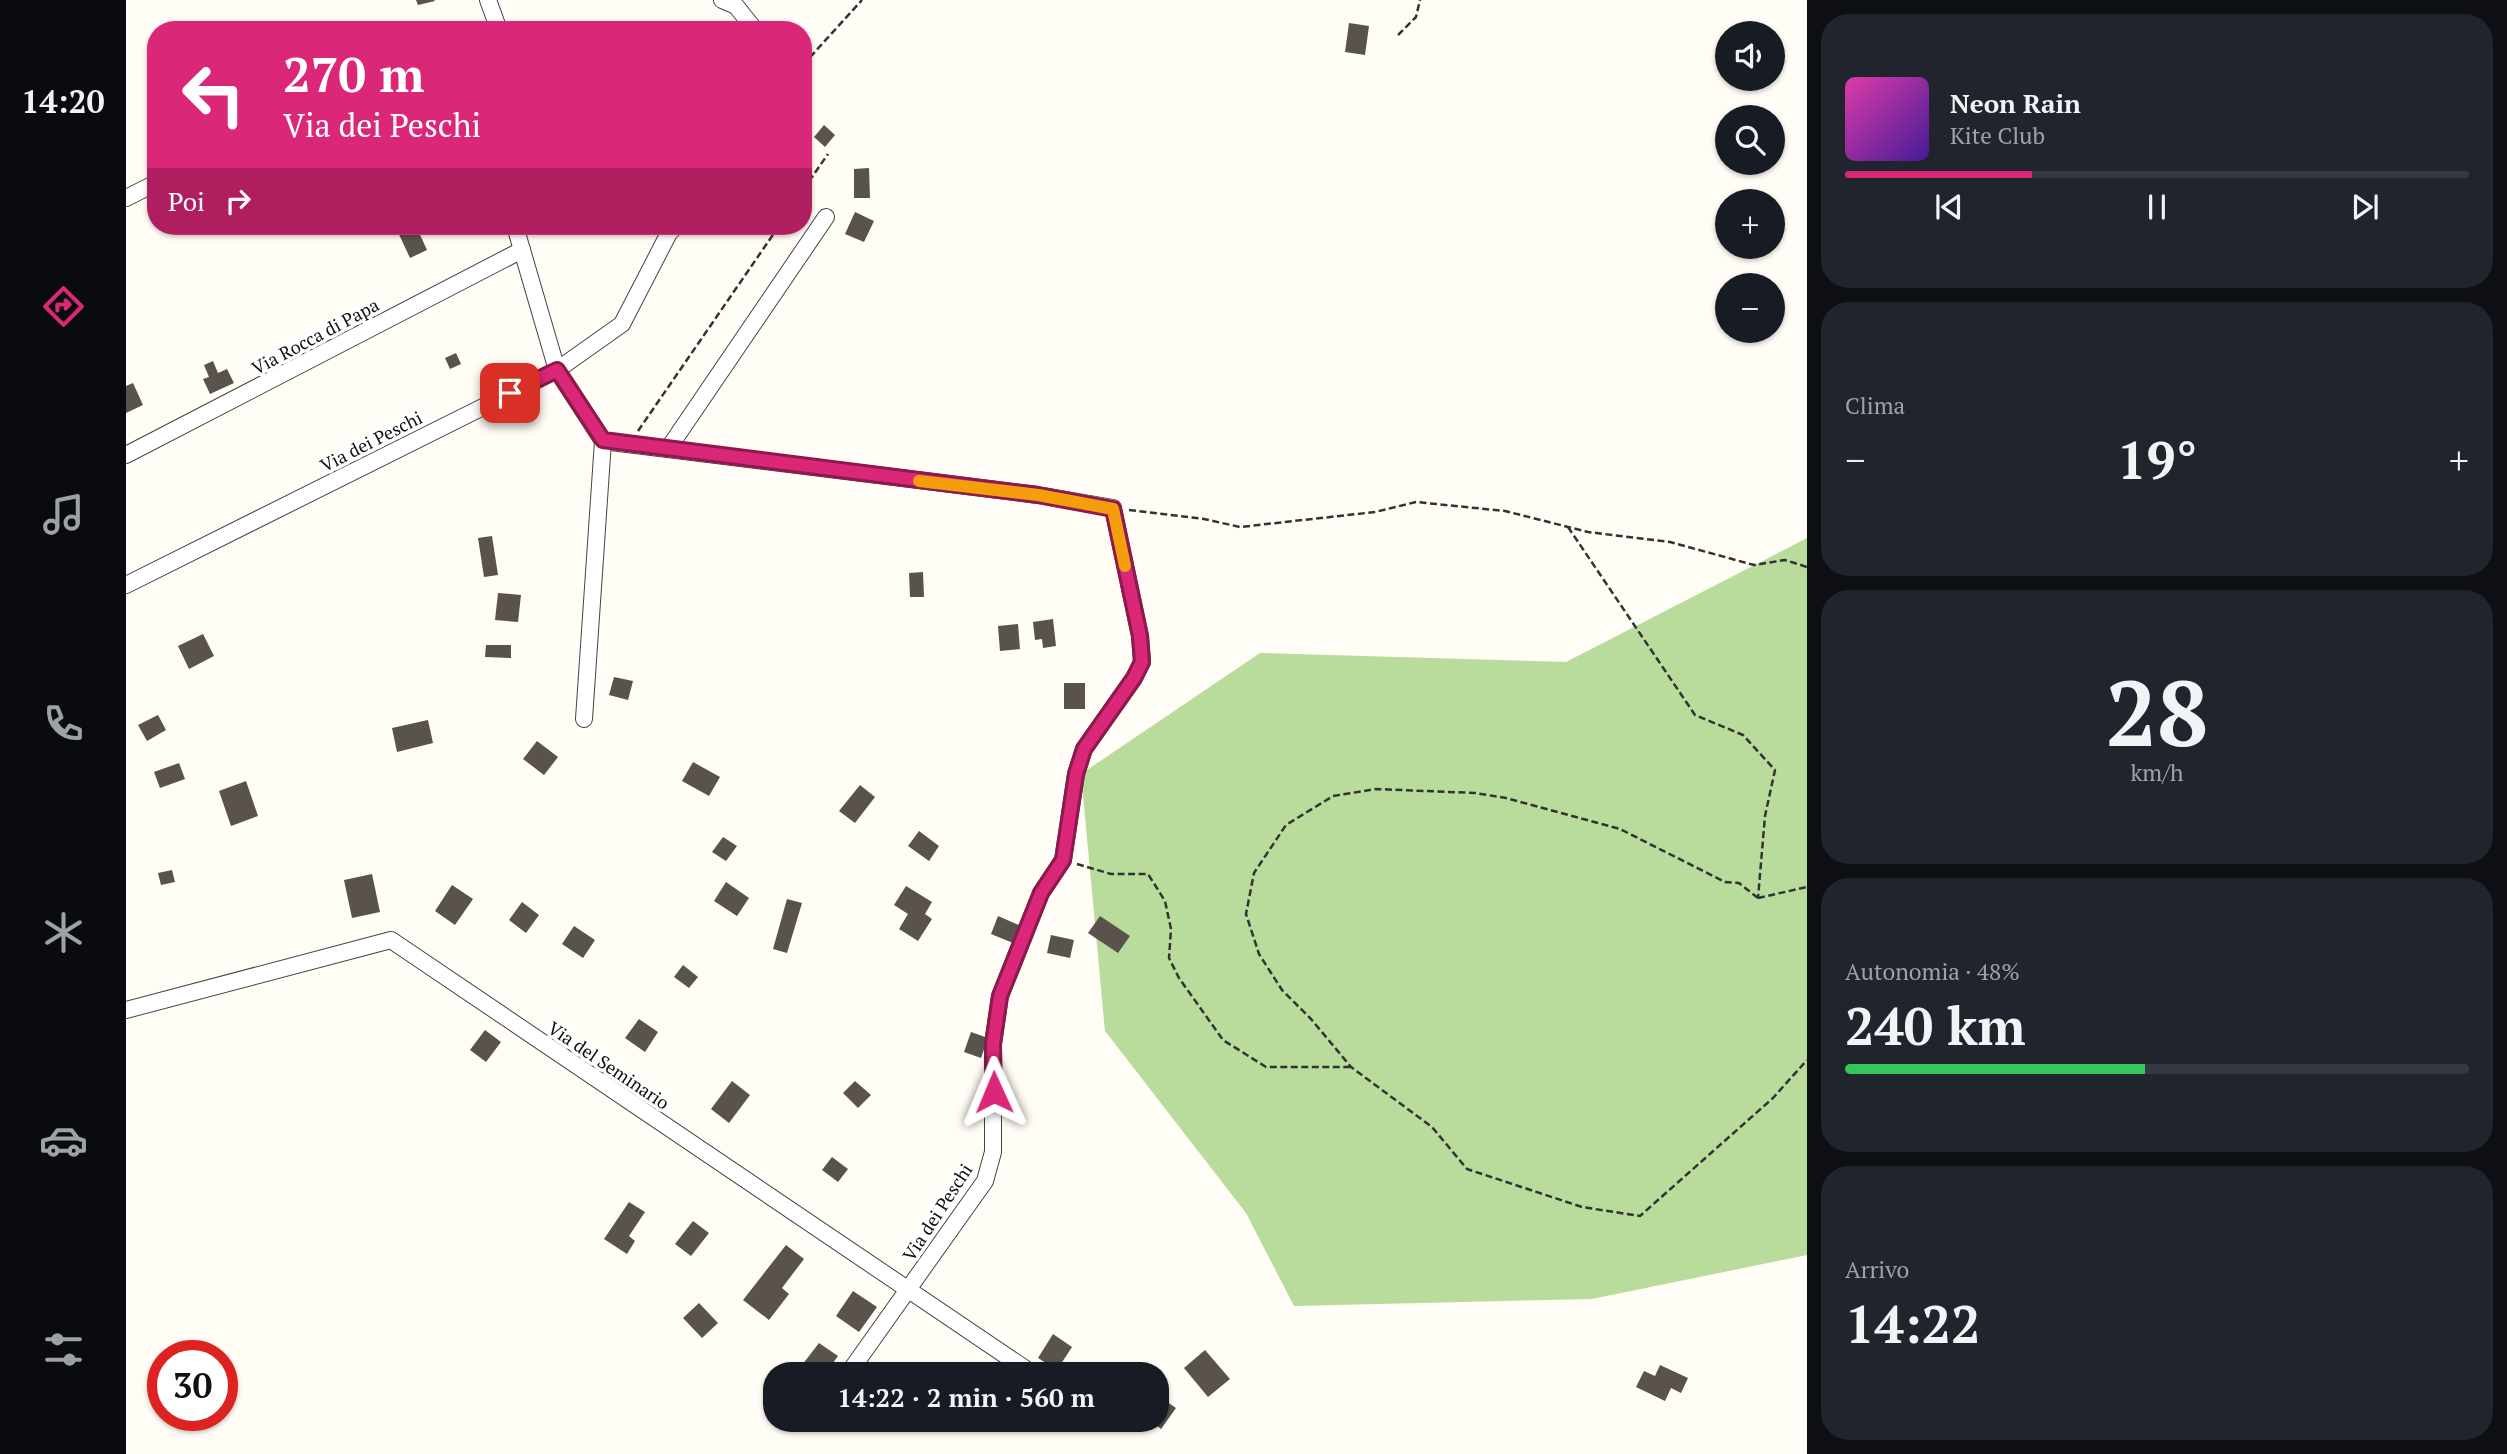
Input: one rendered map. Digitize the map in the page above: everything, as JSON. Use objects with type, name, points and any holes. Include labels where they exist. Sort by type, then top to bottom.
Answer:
[{"type":"street","points":[[488,0],[496,21]]},
{"type":"street","points":[[722,0],[736,6],[748,21]]},
{"type":"street","points":[[126,198],[147,188]]},
{"type":"street","points":[[668,449],[826,217]]},
{"type":"street","points":[[518,235],[557,370],[603,440],[584,719]]},
{"type":"street","name":"Via dei Peschi","points":[[126,585],[557,370],[622,324],[668,235]]},
{"type":"street","name":"Via Rocca di Papa","points":[[126,455],[522,250]]},
{"type":"street","points":[[603,440],[1038,495],[1113,509]]},
{"type":"street","name":"Via dei Peschi","points":[[857,1362],[985,1181],[993,1152],[993,1044],[1000,996],[1041,893],[1063,860],[1076,774],[1084,749],[1134,678],[1142,662],[1140,636],[1113,509]]},
{"type":"street","name":"Via del Seminario","points":[[126,1010],[391,940],[1014,1362]]},
{"type":"path","points":[[812,55],[862,0]]},
{"type":"path","points":[[1398,35],[1416,17],[1420,0]]},
{"type":"path","points":[[812,177],[828,154]]},
{"type":"path","points":[[629,444],[773,235]]},
{"type":"path","points":[[1113,509],[1204,519],[1240,527],[1376,512],[1416,502],[1505,511],[1588,532],[1670,542],[1754,565],[1785,559],[1807,567]]},
{"type":"path","points":[[1568,527],[1695,715],[1743,735],[1775,770],[1765,816],[1758,898]]},
{"type":"path","points":[[1758,898],[1739,883],[1725,882],[1620,829],[1506,798],[1475,793],[1376,789],[1333,796],[1286,825],[1254,873],[1246,915],[1259,954],[1282,990],[1311,1019],[1352,1068],[1432,1127],[1467,1169],[1582,1207],[1640,1216],[1773,1098],[1807,1060]]},
{"type":"path","points":[[1063,860],[1111,874],[1148,874],[1165,901],[1171,929],[1169,958],[1223,1040],[1266,1067],[1352,1068]]},
{"type":"path","points":[[1758,898],[1807,887]]},
{"type":"green space","points":[[1807,538],[1807,1255],[1592,1299],[1294,1306],[1246,1213],[1105,1031],[1081,774],[1260,653],[1566,662]]},
{"type":"building","points":[[416,0],[434,0],[435,1],[418,5]]},
{"type":"building","points":[[1349,23],[1369,26],[1365,55],[1345,52]]},
{"type":"building","points":[[824,125],[835,135],[825,147],[814,137]]},
{"type":"building","points":[[869,168],[870,198],[854,198],[854,169]]},
{"type":"building","points":[[855,212],[874,221],[864,242],[845,234]]},
{"type":"building","points":[[399,235],[420,235],[427,250],[410,258]]},
{"type":"building","points":[[456,353],[461,364],[450,369],[445,358]]},
{"type":"building","points":[[213,361],[218,373],[227,369],[234,383],[210,394],[203,379],[209,377],[204,365]]},
{"type":"building","points":[[133,383],[143,405],[126,413],[126,386]]},
{"type":"building","points":[[492,536],[498,575],[484,577],[478,538]]},
{"type":"building","points":[[923,572],[924,597],[910,597],[909,573]]},
{"type":"building","points":[[498,593],[521,595],[518,622],[495,620]]},
{"type":"building","points":[[1053,619],[1056,646],[1043,648],[1042,639],[1035,640],[1033,622]]},
{"type":"building","points":[[1018,624],[1020,649],[1000,651],[998,626]]},
{"type":"building","points":[[203,634],[214,656],[189,669],[178,646]]},
{"type":"building","points":[[486,645],[511,645],[511,658],[485,657]]},
{"type":"building","points":[[614,677],[633,681],[628,700],[609,695]]},
{"type":"building","points":[[1064,683],[1085,683],[1085,709],[1064,709]]},
{"type":"building","points":[[158,715],[166,730],[147,741],[138,725]]},
{"type":"building","points":[[428,720],[433,743],[397,752],[392,728]]},
{"type":"building","points":[[537,741],[558,757],[544,775],[523,759]]},
{"type":"building","points":[[693,762],[720,777],[709,796],[682,781]]},
{"type":"building","points":[[179,763],[185,779],[160,788],[154,772]]},
{"type":"building","points":[[246,781],[258,816],[231,826],[219,791]]},
{"type":"building","points":[[860,785],[875,797],[855,823],[839,811]]},
{"type":"building","points":[[919,831],[939,846],[929,861],[908,846]]},
{"type":"building","points":[[723,837],[737,846],[726,861],[712,852]]},
{"type":"building","points":[[172,870],[175,882],[161,885],[158,873]]},
{"type":"building","points":[[372,874],[380,912],[352,918],[344,880]]},
{"type":"building","points":[[726,882],[749,898],[737,916],[714,901]]},
{"type":"building","points":[[452,885],[473,899],[455,925],[435,911]]},
{"type":"building","points":[[906,886],[932,902],[925,914],[932,919],[918,941],[899,929],[908,914],[894,905]]},
{"type":"building","points":[[787,899],[802,903],[787,953],[773,949]]},
{"type":"building","points":[[522,902],[539,915],[526,933],[509,920]]},
{"type":"building","points":[[998,916],[1021,926],[1013,943],[991,934]]},
{"type":"building","points":[[1100,916],[1130,936],[1118,953],[1088,933]]},
{"type":"building","points":[[574,926],[595,940],[583,958],[562,944]]},
{"type":"building","points":[[1051,935],[1074,940],[1070,958],[1047,953]]},
{"type":"building","points":[[683,965],[698,977],[689,988],[674,977]]},
{"type":"building","points":[[639,1019],[658,1032],[645,1052],[625,1038]]},
{"type":"building","points":[[485,1030],[501,1042],[486,1062],[470,1050]]},
{"type":"building","points":[[971,1032],[988,1038],[981,1058],[964,1052]]},
{"type":"building","points":[[732,1081],[750,1095],[729,1123],[711,1109]]},
{"type":"building","points":[[855,1081],[871,1095],[858,1108],[843,1093]]},
{"type":"building","points":[[832,1157],[848,1169],[838,1182],[822,1170]]},
{"type":"building","points":[[629,1202],[645,1212],[629,1236],[635,1241],[627,1254],[604,1239]]},
{"type":"building","points":[[693,1221],[709,1233],[691,1256],[675,1244]]},
{"type":"building","points":[[786,1245],[804,1259],[782,1288],[789,1294],[769,1320],[743,1300]]},
{"type":"building","points":[[853,1291],[877,1307],[859,1332],[836,1316]]},
{"type":"building","points":[[699,1303],[718,1323],[702,1338],[683,1318]]},
{"type":"building","points":[[1053,1334],[1072,1347],[1062,1362],[1044,1362],[1038,1358]]},
{"type":"building","points":[[819,1343],[838,1356],[834,1362],[804,1362]]},
{"type":"building","points":[[1205,1350],[1230,1379],[1208,1397],[1184,1368]]},
{"type":"building","points":[[1660,1365],[1688,1378],[1681,1393],[1671,1388],[1665,1401],[1636,1387],[1644,1371],[1655,1376]]},
{"type":"building","points":[[1169,1403],[1176,1408],[1169,1418]]},
{"type":"slow traffic","points":[[919,481],[1038,495],[1113,509],[1125,566]]},
{"type":"route","points":[[510,393],[557,370],[603,440],[1038,495],[1113,509],[1140,636],[1142,662],[1134,678],[1084,749],[1076,774],[1063,860],[1041,893],[1000,996],[993,1044],[994,1092]]}]
